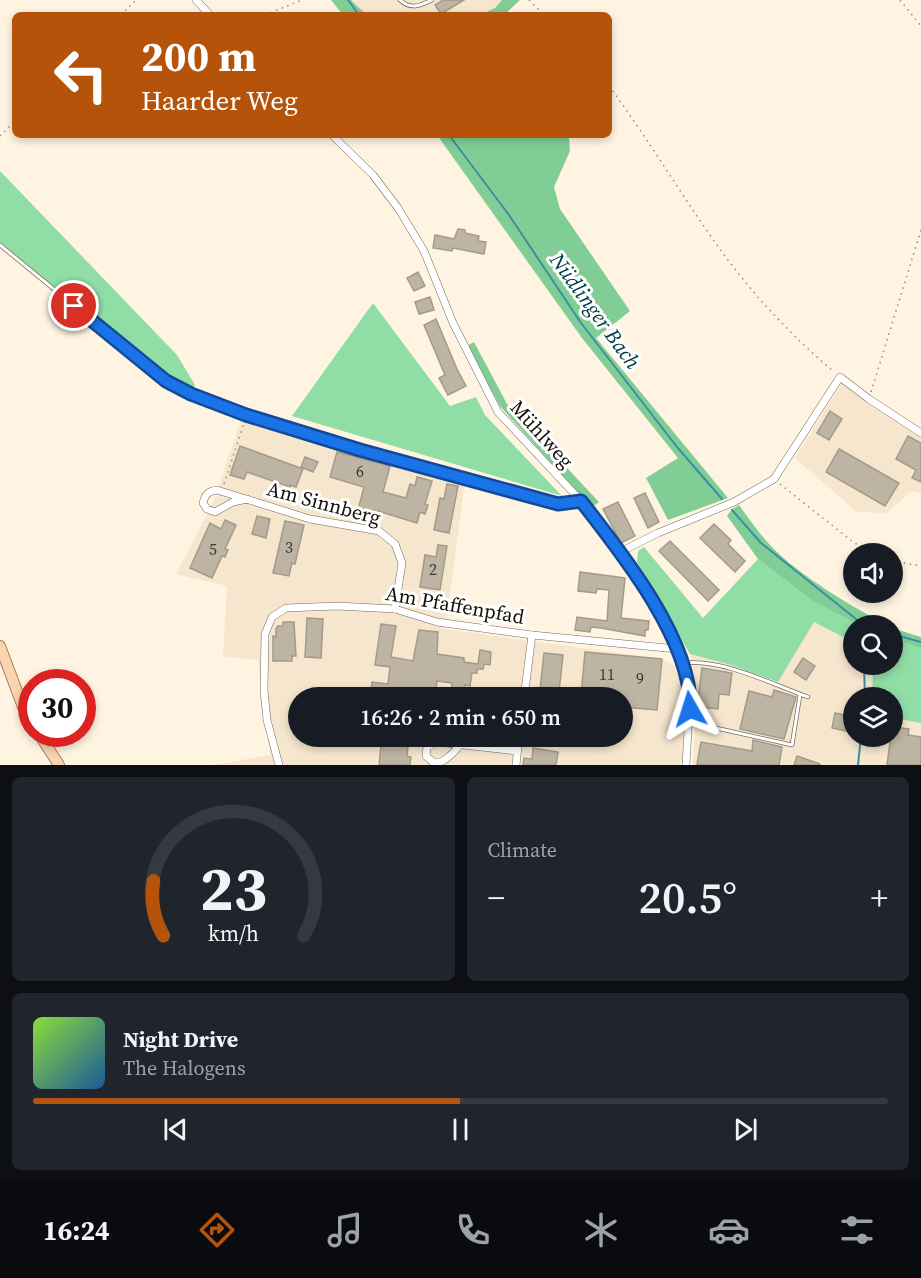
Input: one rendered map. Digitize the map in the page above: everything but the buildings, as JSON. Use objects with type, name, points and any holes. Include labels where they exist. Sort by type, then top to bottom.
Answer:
[{"type":"main road","points":[[0,646],[18,694]]},
{"type":"main road","points":[[47,747],[59,765]]},
{"type":"street","points":[[196,0],[207,12]]},
{"type":"street","name":"Mühlweg","points":[[335,138],[372,175],[398,208],[423,251],[453,323],[498,412],[581,501],[646,590],[683,663],[690,696],[686,765]]},
{"type":"street","points":[[620,552],[658,532],[734,502],[774,479],[840,377],[921,433]]},
{"type":"street","name":"Am Sinnberg","points":[[247,499],[233,502],[226,508],[215,512],[207,509],[203,503],[204,497],[210,491],[222,491],[310,519],[379,531],[395,544],[402,563],[395,609]]},
{"type":"street","name":"Am Pfaffenpfad","points":[[279,765],[267,720],[264,691],[265,634],[272,617],[286,608],[337,606],[395,609],[437,622],[532,635],[677,649]]},
{"type":"street","points":[[525,687],[532,635]]},
{"type":"street","points":[[436,742],[460,745],[439,763],[434,763],[426,756],[428,747],[436,742]]},
{"type":"street","points":[[479,747],[518,751]]},
{"type":"street","points":[[516,765],[518,747]]},
{"type":"lane","points":[[400,0],[406,6],[413,7],[432,0]]},
{"type":"lane","points":[[0,245],[166,381],[191,394],[246,415],[360,450],[558,504],[581,501]]},
{"type":"lane","points":[[683,663],[696,661],[731,669],[808,697]]},
{"type":"lane","points":[[689,722],[792,745],[800,694]]},
{"type":"path","points":[[124,12],[136,0]]},
{"type":"path","points":[[272,12],[302,0]]},
{"type":"path","points":[[529,0],[541,12]]},
{"type":"path","points":[[900,0],[921,26]]},
{"type":"path","points":[[612,90],[724,254],[764,304],[808,350],[840,377]]},
{"type":"path","points":[[0,136],[12,124]]},
{"type":"path","points":[[869,399],[921,230]]},
{"type":"path","points":[[222,491],[246,415]]},
{"type":"path","points":[[774,479],[855,543]]},
{"type":"path","points":[[903,563],[921,566]]},
{"type":"shaded area","points":[[352,0],[502,0],[495,8],[486,12],[364,12]]},
{"type":"shaded area","points":[[843,382],[921,431],[921,493],[912,491],[886,513],[857,512],[795,458]]},
{"type":"shaded area","points":[[242,416],[465,482],[445,629],[661,659],[679,668],[684,698],[683,757],[680,765],[213,765],[270,755],[258,660],[223,656],[227,586],[176,574],[215,499]]},
{"type":"shaded area","points":[[814,622],[843,637],[843,675],[873,675],[872,687],[843,687],[843,747],[903,747],[903,720],[921,723],[921,765],[693,765],[697,696],[690,654],[731,665],[778,682]]},
{"type":"green space","points":[[331,0],[351,0],[364,12],[341,12]]},
{"type":"green space","points":[[502,0],[520,0],[507,12],[486,12],[495,8]]},
{"type":"green space","points":[[439,138],[569,138],[570,151],[554,187],[560,209],[630,311],[596,338],[728,498],[668,520],[646,478],[678,458],[582,338]]},
{"type":"green space","points":[[0,171],[177,355],[195,385],[191,394],[166,381],[0,245]]},
{"type":"green space","points":[[373,303],[450,406],[476,397],[485,415],[562,496],[292,416]]},
{"type":"green space","points":[[474,342],[507,404],[599,502],[591,508],[500,406],[467,346]]},
{"type":"green space","points":[[739,505],[770,545],[810,579],[843,601],[843,603],[848,603],[870,615],[843,615],[843,617],[811,600],[758,559],[727,516]]},
{"type":"green space","points":[[644,547],[703,618],[758,559],[811,600],[843,617],[843,637],[814,622],[778,682],[731,665],[690,654],[637,562],[638,551]]},
{"type":"green space","points":[[903,631],[921,637],[921,648],[903,643]]},
{"type":"green space","points":[[903,643],[921,648],[921,723],[903,720],[903,687],[872,687],[873,675],[903,675]]},
{"type":"waterway","name":"Nüdlinger Bach","points":[[348,0],[357,12]]},
{"type":"waterway","name":"Nüdlinger Bach","points":[[451,138],[509,215],[581,323],[677,447],[722,499]]},
{"type":"waterway","name":"Nüdlinger Bach","points":[[732,510],[761,543],[851,615]]},
{"type":"waterway","name":"Nüdlinger Bach","points":[[903,637],[921,642]]},
{"type":"waterway","points":[[864,675],[865,687]]},
{"type":"waterway","points":[[858,765],[860,747]]},
{"type":"route","points":[[74,306],[166,381],[191,394],[246,415],[360,450],[558,504],[581,501],[646,590],[677,649],[683,663],[690,696],[690,709]]}]
